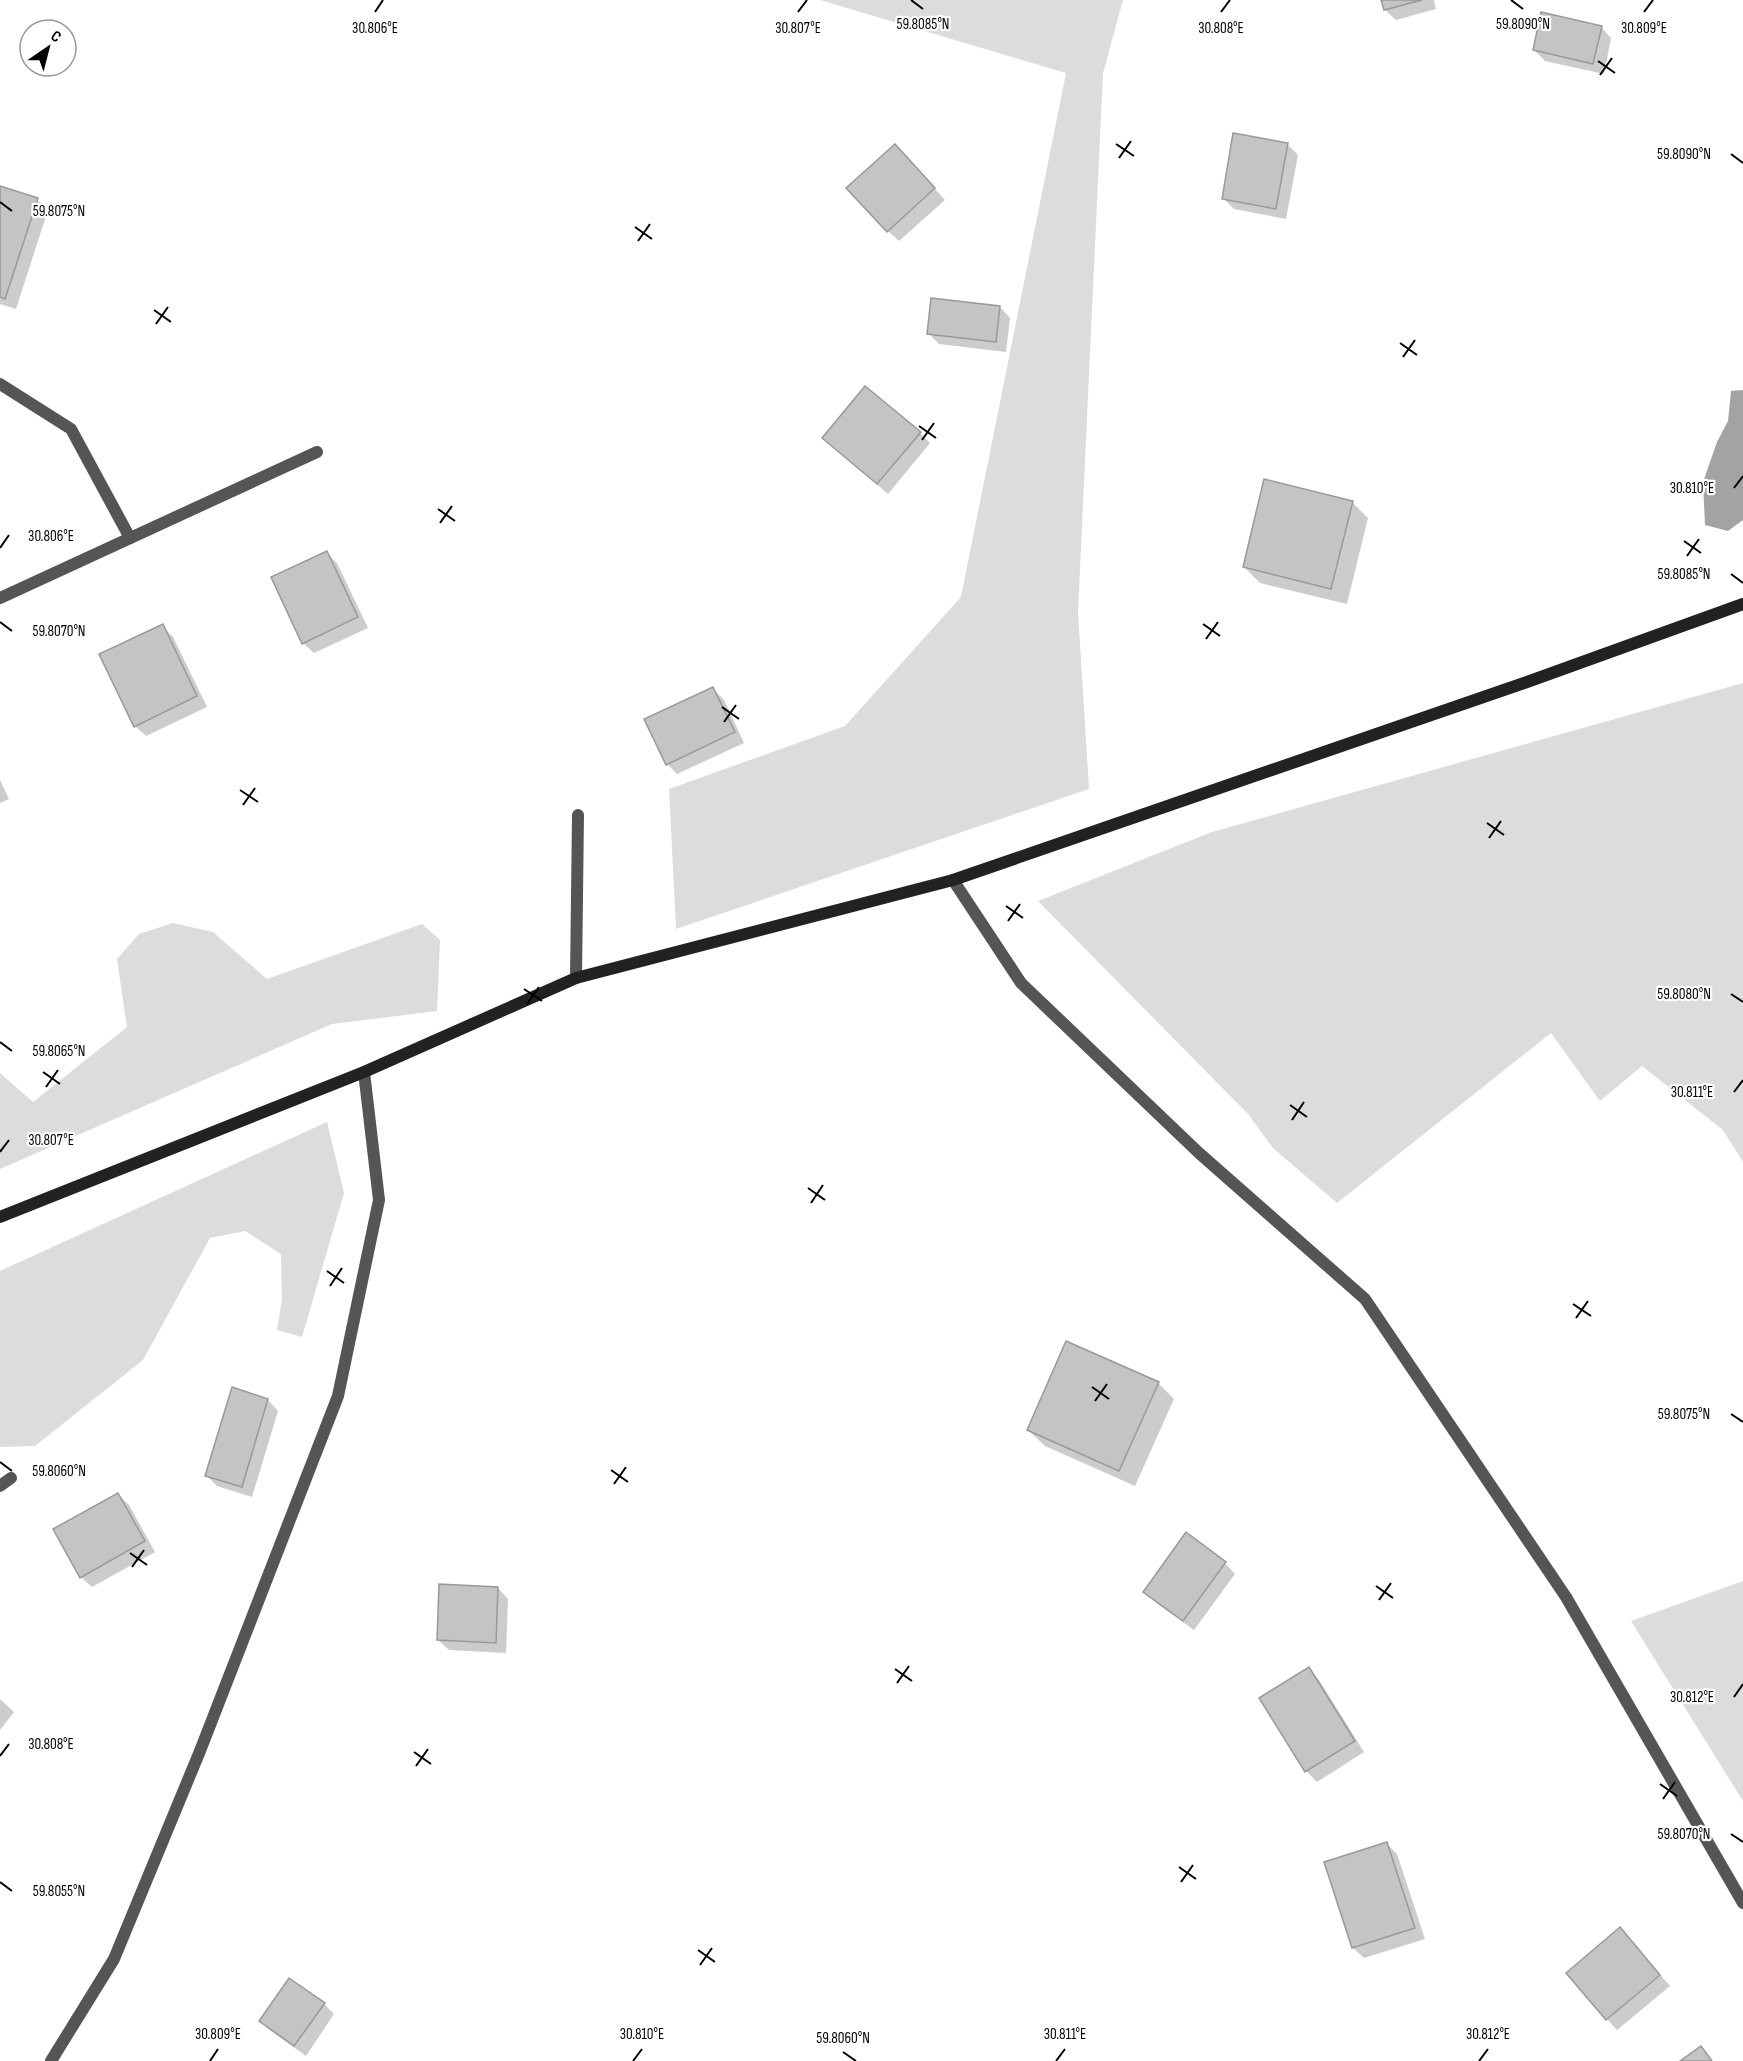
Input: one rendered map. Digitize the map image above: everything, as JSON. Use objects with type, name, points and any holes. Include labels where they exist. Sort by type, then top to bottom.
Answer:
[{"type":"street","points":[[0,384],[71,429],[130,538]]},
{"type":"street","points":[[0,598],[317,452]]},
{"type":"street","points":[[0,1217],[364,1072],[576,978],[953,880],[1527,682],[1743,604]]},
{"type":"street","points":[[576,978],[578,815]]},
{"type":"street","points":[[953,880],[1021,983],[1198,1153],[1365,1299],[1566,1597],[1743,1903]]},
{"type":"street","points":[[51,2061],[114,1959],[200,1751],[338,1396],[379,1200],[364,1072]]},
{"type":"street","points":[[0,1486],[12,1478]]},
{"type":"shaded area","points":[[820,0],[1123,0],[1103,73],[1078,612],[1089,789],[676,929],[669,789],[845,726],[961,597],[1066,73]]},
{"type":"shaded area","points":[[1743,390],[1743,520],[1728,531],[1705,525],[1703,482],[1717,442],[1728,421],[1731,391]]},
{"type":"shaded area","points":[[1743,683],[1743,1162],[1723,1130],[1642,1066],[1600,1101],[1551,1033],[1337,1203],[1273,1148],[1248,1114],[1038,901],[1212,832]]},
{"type":"shaded area","points":[[173,923],[213,932],[267,979],[422,924],[440,940],[437,1011],[332,1024],[0,1169],[0,1073],[33,1102],[127,1027],[117,959],[139,934]]},
{"type":"shaded area","points":[[327,1122],[344,1193],[302,1337],[277,1330],[282,1300],[281,1254],[245,1231],[210,1238],[143,1360],[35,1446],[0,1447],[0,1271]]},
{"type":"shaded area","points":[[1743,1581],[1743,1801],[1631,1621]]},
{"type":"building","points":[[1381,0],[1422,0],[1384,10]]},
{"type":"building","points":[[1541,12],[1602,26],[1593,64],[1533,50]]},
{"type":"building","points":[[1233,133],[1288,143],[1276,209],[1222,199]]},
{"type":"building","points":[[895,144],[935,188],[887,232],[846,188]]},
{"type":"building","points":[[0,186],[38,198],[5,299],[0,297]]},
{"type":"building","points":[[931,298],[1000,306],[996,342],[927,334]]},
{"type":"building","points":[[865,386],[921,432],[877,484],[822,438]]},
{"type":"building","points":[[1264,479],[1353,501],[1331,589],[1243,567]]},
{"type":"building","points":[[327,551],[358,617],[302,644],[271,577]]},
{"type":"building","points":[[163,624],[197,696],[134,727],[99,654]]},
{"type":"building","points":[[713,687],[735,732],[666,765],[644,719]]},
{"type":"building","points":[[1066,1341],[1159,1382],[1119,1471],[1027,1430]]},
{"type":"building","points":[[232,1387],[268,1399],[242,1487],[205,1476]]},
{"type":"building","points":[[118,1493],[145,1541],[80,1578],[53,1529]]},
{"type":"building","points":[[1186,1532],[1226,1562],[1183,1621],[1143,1592]]},
{"type":"building","points":[[439,1584],[498,1587],[496,1643],[437,1640]]},
{"type":"building","points":[[1309,1667],[1355,1741],[1305,1772],[1259,1698]]},
{"type":"building","points":[[1387,1842],[1415,1928],[1352,1948],[1324,1862]]},
{"type":"building","points":[[1620,1927],[1660,1975],[1606,2020],[1566,1973]]},
{"type":"building","points":[[289,1978],[325,2003],[294,2046],[259,2021]]},
{"type":"building","points":[[1701,2046],[1712,2061],[1680,2061]]}]
